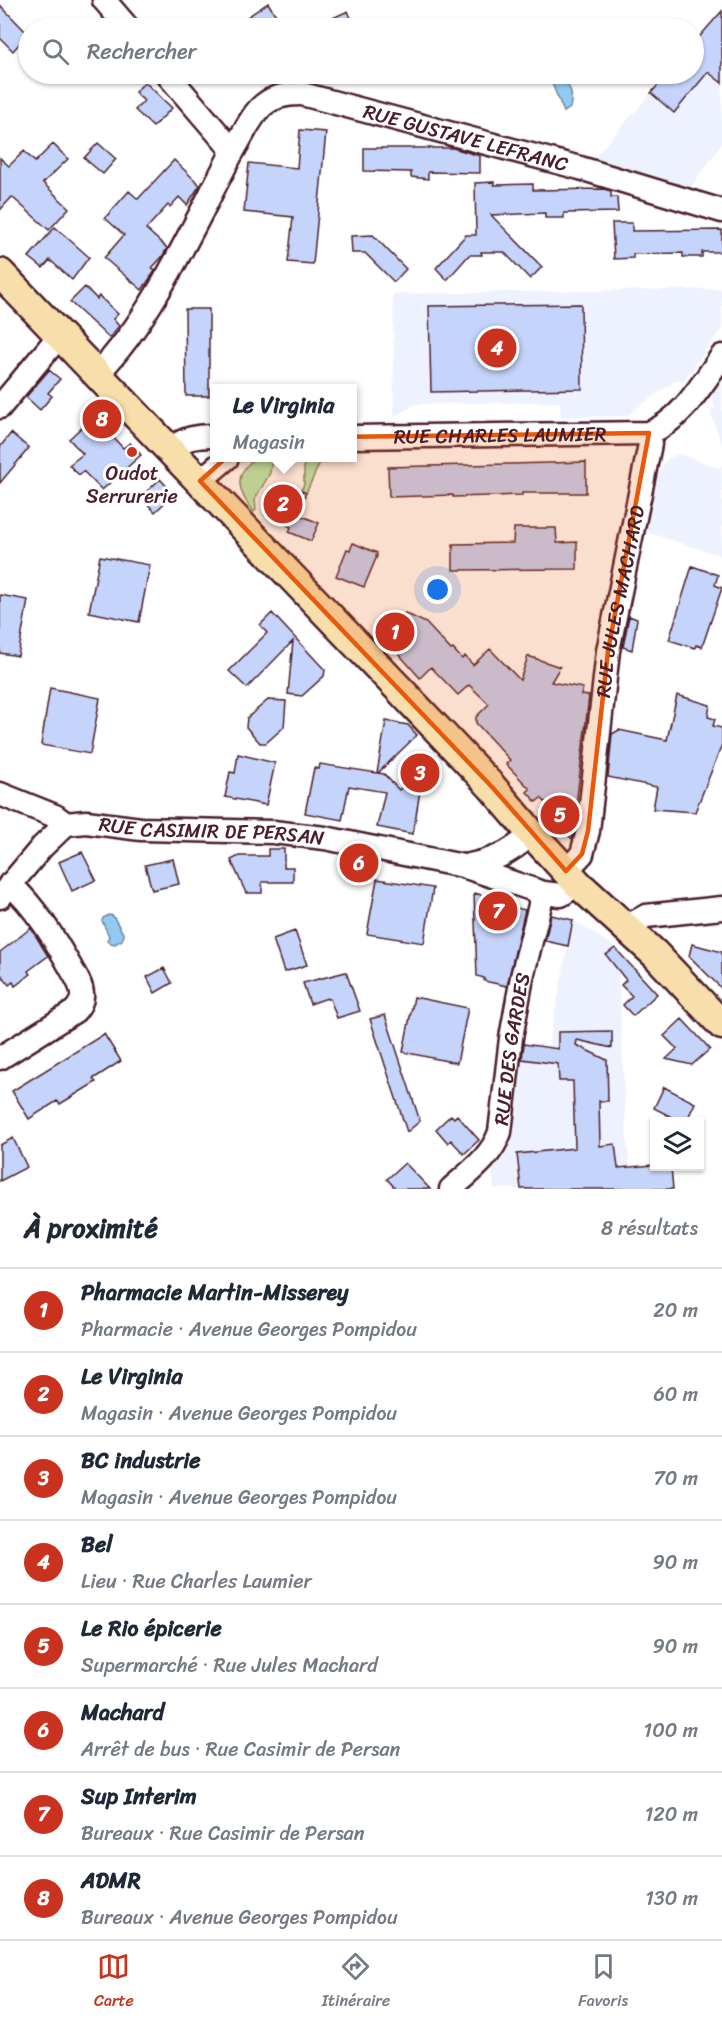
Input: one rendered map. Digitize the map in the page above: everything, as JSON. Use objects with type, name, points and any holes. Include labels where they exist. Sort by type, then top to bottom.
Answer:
[{"type":"main road","points":[[0,273],[454,747],[572,877],[626,927],[722,1025]]},
{"type":"street","points":[[104,0],[119,18]]},
{"type":"street","points":[[176,84],[233,151]]},
{"type":"street","name":"RUE GUSTAVE LEFRANC","points":[[97,374],[125,340],[160,287],[258,109],[277,96],[302,94],[580,168],[722,211]]},
{"type":"street","points":[[0,407],[60,335]]},
{"type":"street","points":[[649,433],[669,422],[686,407],[722,356]]},
{"type":"street","name":"RUE CHARLES LAUMIER","points":[[357,437],[649,433]]},
{"type":"street","name":"RUE JULES MACHARD","points":[[572,877],[582,854],[588,831],[608,651],[650,444],[649,433]]},
{"type":"street","points":[[170,450],[180,441],[210,436]]},
{"type":"street","points":[[200,481],[222,462]]},
{"type":"street","points":[[0,794],[55,816],[66,825],[42,847],[5,891],[24,897],[56,940],[81,986],[83,996],[81,1004],[75,1011],[0,1058]]},
{"type":"street","name":"RUE CASIMIR DE PERSAN","points":[[66,825],[86,822],[141,829],[299,834],[463,866],[543,892],[561,895],[572,877]]},
{"type":"street","name":"RUE CASIMIR DE PERSAN","points":[[463,866],[493,861],[516,848],[532,834]]},
{"type":"street","name":"RUE DES GARDES","points":[[452,1189],[490,1152],[500,1132],[511,1038],[522,977],[543,892]]},
{"type":"street","points":[[626,927],[646,916],[722,908]]},
{"type":"highlighted area","points":[[649,433],[608,651],[588,831],[582,854],[566,871],[492,787],[200,481],[248,438]]},
{"type":"shaded area","points":[[722,11],[722,144],[691,187],[594,158],[659,84],[704,84],[704,32]]},
{"type":"shaded area","points":[[722,289],[722,328],[683,382],[678,379],[626,416],[561,417],[560,402],[416,404],[394,417],[393,294]]},
{"type":"shaded area","points":[[722,379],[722,445],[710,411],[715,408],[711,394]]},
{"type":"shaded area","points":[[680,454],[720,468],[722,464],[722,556],[643,531],[659,472],[668,458]]},
{"type":"shaded area","points":[[573,920],[617,948],[627,1144],[633,1189],[494,1189],[491,1162],[517,1058],[545,1062]]},
{"type":"green space","points":[[271,462],[270,473],[255,499],[256,510],[254,512],[244,498],[240,484],[243,471],[248,464]]},
{"type":"green space","points":[[304,462],[320,462],[306,493],[301,491],[304,484]]},
{"type":"water","points":[[552,84],[566,84],[570,89],[570,108],[564,112]]},
{"type":"water","points":[[109,915],[113,916],[124,935],[122,940],[115,944],[107,940],[109,936],[102,921]]},
{"type":"building","points":[[268,3],[278,18],[246,18]]},
{"type":"building","points":[[0,5],[18,24],[18,45],[13,51],[0,38]]},
{"type":"building","points":[[348,11],[351,18],[333,18]]},
{"type":"building","points":[[722,11],[722,83],[708,72],[704,77],[704,31]]},
{"type":"building","points":[[143,84],[147,84],[172,108],[153,127],[135,110],[144,101],[135,92]]},
{"type":"building","points":[[659,84],[698,84],[674,113],[651,93]]},
{"type":"building","points":[[300,130],[326,132],[313,264],[288,262],[293,217],[244,212],[249,163],[297,168]]},
{"type":"building","points":[[98,143],[116,159],[103,174],[84,158]]},
{"type":"building","points":[[53,144],[68,159],[43,183],[69,208],[49,230],[12,197],[0,210],[0,158],[9,166],[24,151],[35,162]]},
{"type":"building","points":[[364,148],[453,148],[480,156],[480,173],[428,172],[428,179],[411,177],[411,172],[364,171]]},
{"type":"building","points":[[174,160],[200,185],[187,205],[179,197],[170,207],[168,205],[146,229],[167,248],[152,268],[155,271],[142,290],[104,258],[124,235],[105,218],[129,191],[138,199]]},
{"type":"building","points":[[494,182],[494,185],[533,184],[533,190],[604,189],[611,191],[611,197],[617,197],[618,212],[564,213],[564,218],[545,218],[545,213],[491,215],[542,267],[530,279],[504,252],[481,252],[482,255],[469,255],[447,280],[436,268],[466,235],[476,235],[475,183]]},
{"type":"building","points":[[612,223],[632,223],[632,231],[722,230],[722,252],[702,252],[702,257],[683,257],[683,253],[633,254],[633,258],[614,259]]},
{"type":"building","points":[[55,227],[89,257],[72,280],[50,260],[43,268],[29,257]]},
{"type":"building","points":[[373,235],[406,269],[394,282],[365,253],[352,253],[351,236]]},
{"type":"building","points":[[85,287],[97,299],[99,296],[118,314],[113,319],[119,326],[109,338],[70,302]]},
{"type":"building","points":[[581,304],[582,389],[431,392],[429,306]]},
{"type":"building","points":[[185,309],[209,309],[209,396],[186,396]]},
{"type":"building","points":[[49,370],[60,379],[48,393],[52,396],[40,410],[26,397]]},
{"type":"building","points":[[101,409],[109,419],[109,433],[123,448],[130,443],[141,455],[102,490],[83,471],[79,475],[69,465],[83,454],[69,439]]},
{"type":"building","points":[[11,433],[29,448],[0,483],[0,447]]},
{"type":"building","points":[[586,462],[586,493],[389,497],[388,467]]},
{"type":"building","points":[[160,479],[174,494],[155,512],[141,497]]},
{"type":"building","points":[[286,484],[306,493],[297,514],[319,523],[311,541],[289,532],[291,527],[265,514],[270,503],[276,506]]},
{"type":"building","points":[[514,528],[556,528],[557,543],[577,542],[577,569],[453,570],[453,544],[513,543]]},
{"type":"building","points":[[353,543],[377,553],[364,587],[336,576],[347,549],[350,550]]},
{"type":"building","points":[[100,556],[150,565],[139,622],[89,612]]},
{"type":"building","points":[[692,566],[718,575],[715,585],[722,588],[702,647],[696,645],[695,648],[669,640]]},
{"type":"building","points":[[0,595],[28,600],[18,656],[0,653]]},
{"type":"building","points":[[272,613],[325,670],[324,676],[302,696],[288,694],[293,641],[247,688],[229,671],[267,633],[260,625]]},
{"type":"building","points":[[405,613],[426,623],[451,650],[453,649],[462,659],[465,656],[473,665],[490,649],[520,680],[528,656],[560,667],[551,682],[583,688],[581,695],[589,696],[572,839],[558,825],[563,820],[541,798],[536,802],[527,792],[530,789],[506,764],[510,760],[476,723],[476,717],[489,704],[469,685],[458,695],[431,667],[420,678],[383,636]]},
{"type":"building","points":[[629,616],[637,619],[632,650],[623,647]]},
{"type":"building","points":[[50,688],[100,698],[90,754],[41,745]]},
{"type":"building","points":[[677,695],[710,705],[708,717],[715,719],[713,726],[722,728],[722,745],[695,812],[653,809],[657,787],[608,777],[612,734],[619,730],[667,740]]},
{"type":"building","points":[[268,700],[286,701],[284,727],[266,743],[260,743],[246,727],[247,718]]},
{"type":"building","points":[[386,721],[408,725],[417,735],[378,773],[384,774],[399,790],[424,766],[413,834],[377,827],[385,792],[349,786],[342,820],[305,813],[314,768],[319,769],[320,764],[377,773]]},
{"type":"building","points":[[238,754],[275,763],[266,805],[225,797],[230,772],[235,773]]},
{"type":"building","points":[[268,849],[284,849],[284,867],[293,867],[293,882],[262,882],[262,893],[246,893],[231,860],[239,856],[268,856]]},
{"type":"building","points":[[82,852],[96,880],[72,891],[59,862]]},
{"type":"building","points":[[173,859],[179,884],[152,890],[145,865]]},
{"type":"building","points":[[377,879],[433,888],[424,943],[367,934]]},
{"type":"building","points":[[474,893],[493,898],[492,902],[525,910],[507,986],[484,981],[484,978],[477,976]]},
{"type":"building","points":[[551,915],[573,920],[568,946],[545,941]]},
{"type":"building","points":[[31,928],[48,956],[28,971],[31,974],[15,986],[13,982],[9,985],[0,973],[0,952]]},
{"type":"building","points":[[295,931],[307,965],[284,972],[273,939]]},
{"type":"building","points":[[692,944],[722,952],[722,989],[689,956]]},
{"type":"building","points":[[615,948],[657,994],[633,1016],[623,1005],[632,996],[621,985],[626,980],[606,955]]},
{"type":"building","points":[[164,968],[172,983],[155,993],[147,977]]},
{"type":"building","points":[[346,972],[360,1011],[337,1018],[330,999],[310,1004],[303,983]]},
{"type":"building","points":[[414,997],[468,1008],[457,1063],[403,1052]]},
{"type":"building","points":[[385,1015],[420,1121],[407,1132],[370,1019]]},
{"type":"building","points":[[682,1019],[710,1049],[692,1065],[666,1059],[677,1049],[664,1036]]},
{"type":"building","points":[[612,1031],[612,1048],[577,1040],[576,1045],[607,1060],[608,1101],[599,1101],[600,1146],[615,1144],[618,1168],[650,1165],[650,1171],[671,1171],[673,1189],[521,1189],[517,1154],[575,1148],[573,1081],[559,1081],[558,1064],[522,1059],[524,1044],[558,1049],[558,1032]]},
{"type":"building","points":[[104,1034],[121,1061],[93,1079],[96,1082],[60,1104],[57,1101],[29,1119],[12,1091]]},
{"type":"building","points":[[664,1087],[695,1103],[688,1117],[671,1117],[654,1108]]},
{"type":"building","points":[[451,1115],[454,1118],[457,1115],[479,1140],[464,1154],[451,1140],[448,1143],[436,1129]]},
{"type":"building","points":[[13,1138],[27,1167],[0,1181],[0,1145]]},
{"type":"building","points":[[405,1163],[430,1189],[396,1189],[387,1179]]},
{"type":"place","name":"Bel","points":[[497,348]]},
{"type":"place","name":"ADMR","points":[[102,419]]},
{"type":"place","name":"Oudot Serrurerie","points":[[132,452]]},
{"type":"place","name":"Le Virginia","points":[[283,504]]},
{"type":"place","name":"Pharmacie Martin-Misserey","points":[[395,632]]},
{"type":"place","name":"BC industrie","points":[[420,773]]},
{"type":"place","name":"Le Rio épicerie","points":[[560,815]]},
{"type":"place","name":"Machard","points":[[359,863]]},
{"type":"place","name":"Sup Interim","points":[[498,911]]}]
